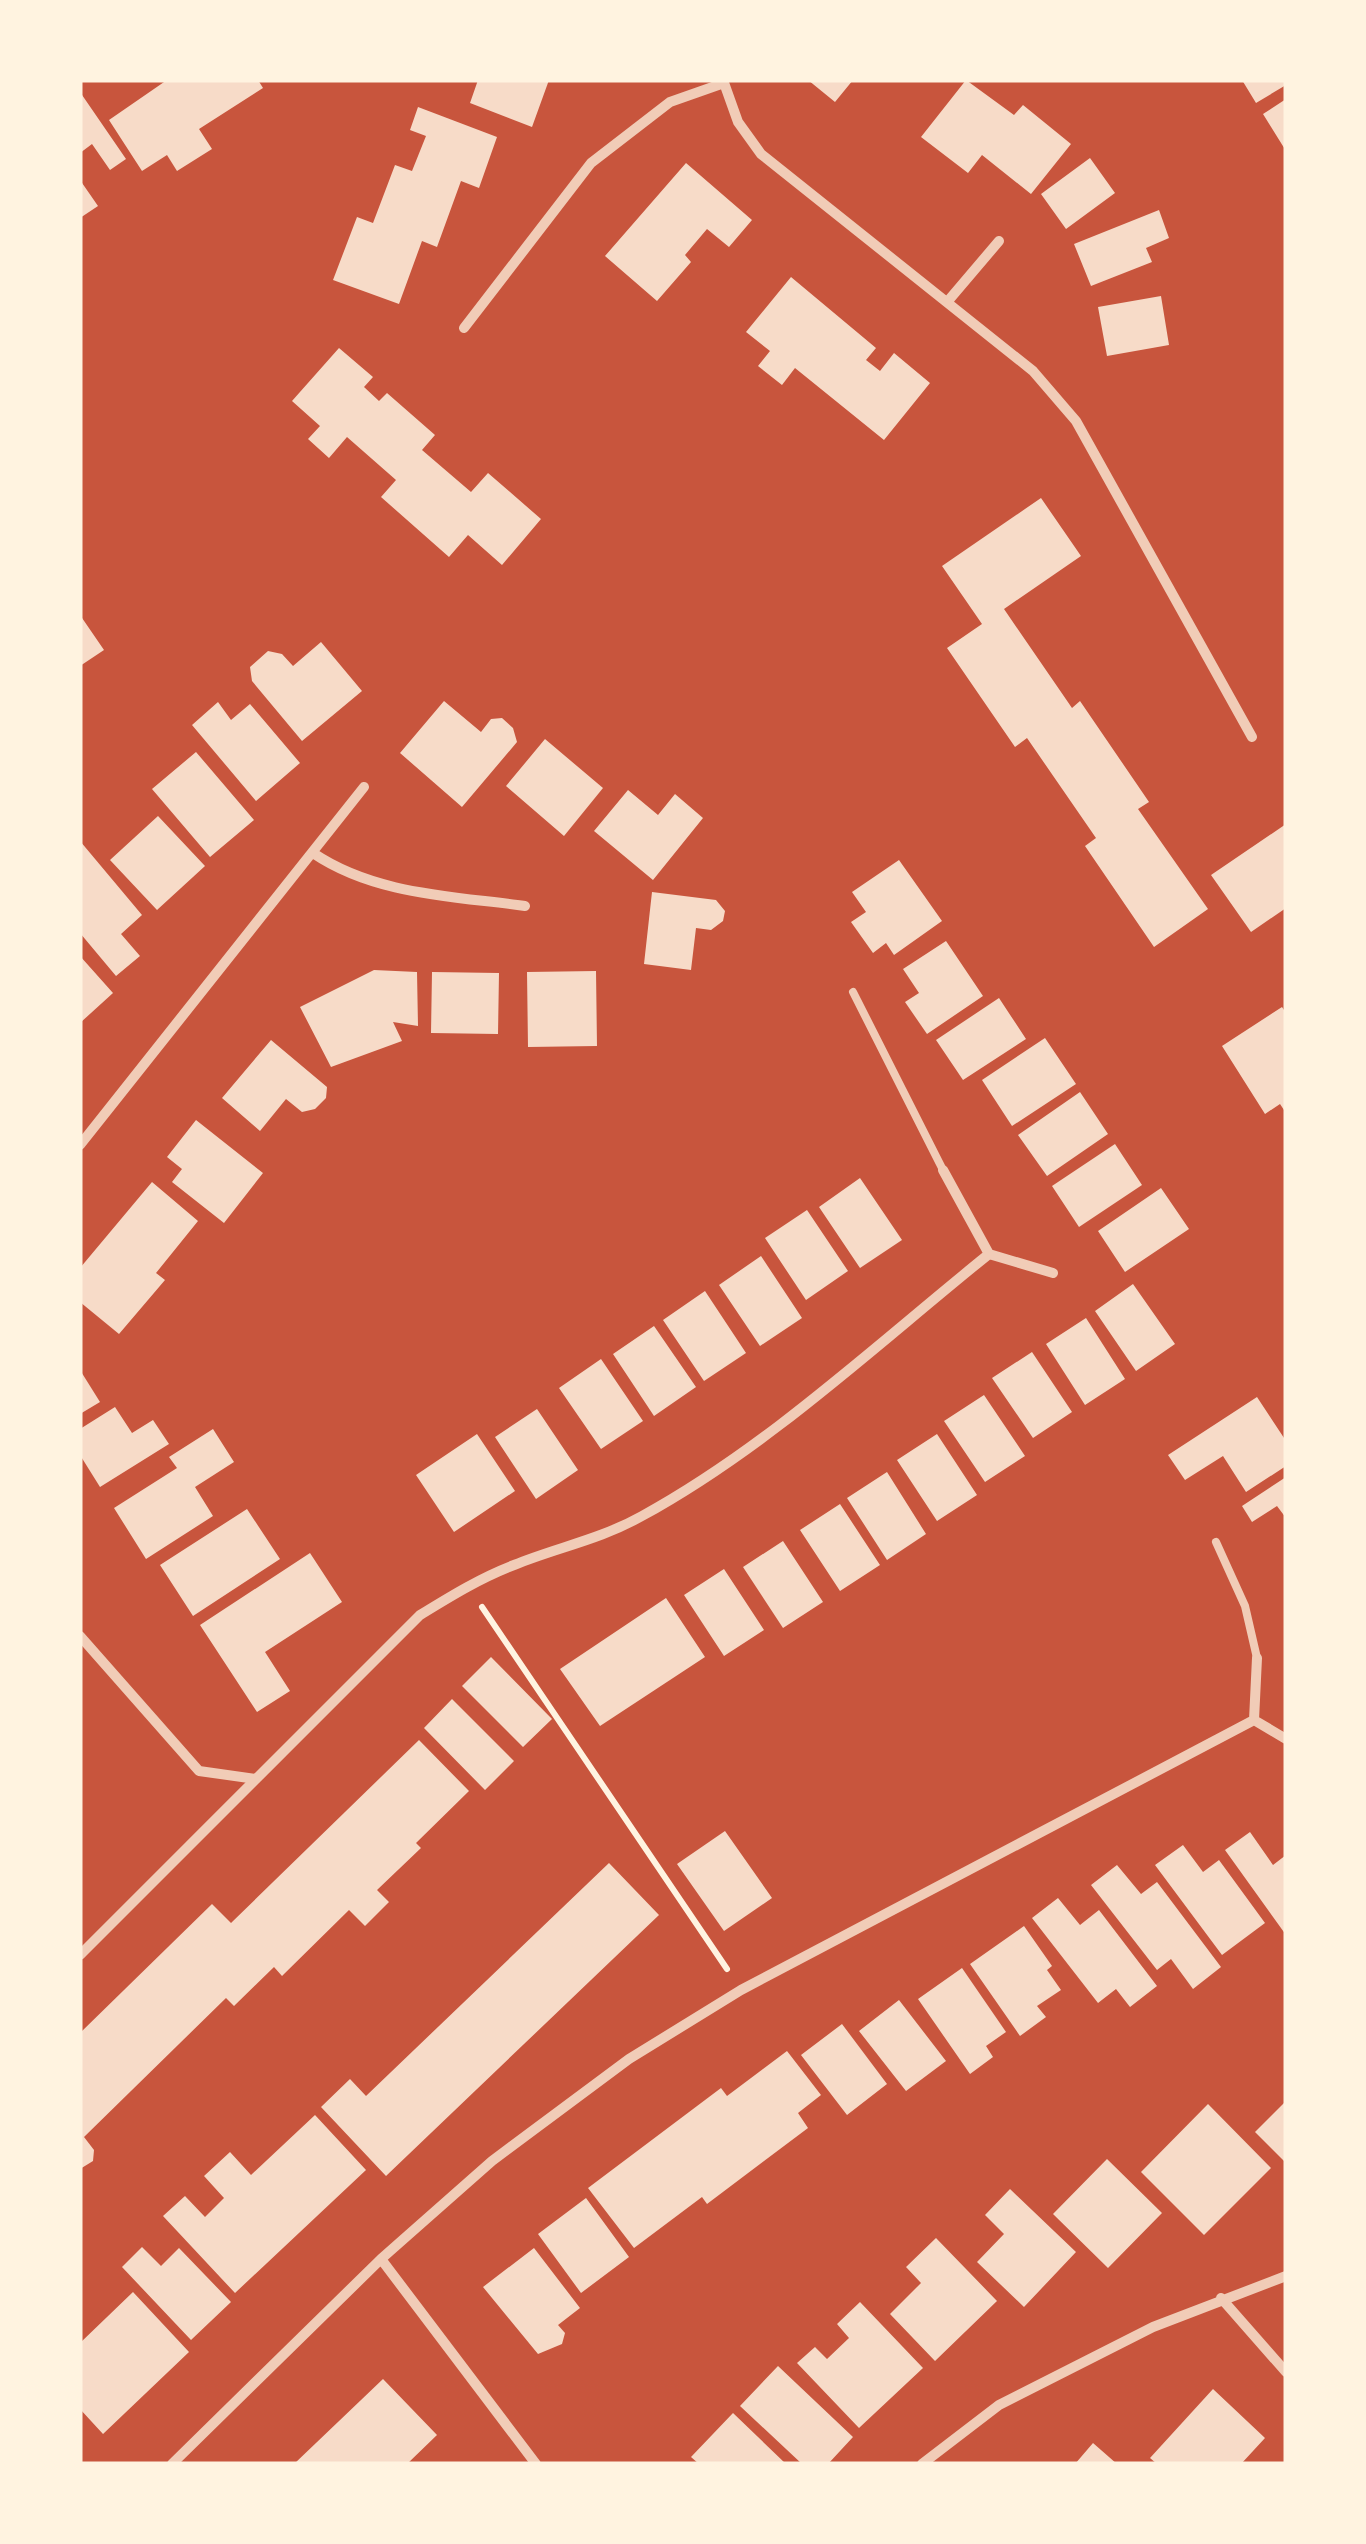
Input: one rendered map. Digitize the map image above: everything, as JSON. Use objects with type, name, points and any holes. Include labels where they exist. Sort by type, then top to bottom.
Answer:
[{"type":"street","points":[[464,328],[591,162],[670,102],[723,82],[738,122],[761,154],[1033,371],[1076,421],[1252,737]]},
{"type":"street","points":[[948,301],[999,242]]},
{"type":"street","points":[[80,1145],[364,787]]},
{"type":"street","points":[[314,852],[342,872],[398,889],[526,906]]},
{"type":"street","points":[[943,1170],[989,1254],[1053,1273]]},
{"type":"street","points":[[80,1955],[420,1615],[468,1585],[518,1563],[574,1548],[640,1518],[705,1479],[989,1254]]},
{"type":"street","points":[[80,1636],[199,1771],[256,1779]]},
{"type":"street","points":[[1254,1720],[1257,1658]]},
{"type":"street","points":[[172,2464],[381,2259],[492,2161],[629,2059],[741,1990],[1254,1720]]},
{"type":"street","points":[[1254,1720],[1286,1740]]},
{"type":"street","points":[[381,2259],[536,2464]]},
{"type":"street","points":[[922,2464],[999,2405],[1221,2298],[1286,2276]]},
{"type":"street","points":[[1221,2298],[1286,2372]]},
{"type":"lane","points":[[853,992],[943,1170]]},
{"type":"lane","points":[[1216,1542],[1245,1606],[1257,1658]]},
{"type":"path","points":[[468,1585],[741,1990]]},
{"type":"building","points":[[167,80],[258,80],[263,88],[199,129],[212,149],[177,171],[167,155],[142,171],[109,120]]},
{"type":"building","points":[[478,80],[549,80],[532,127],[470,103]]},
{"type":"building","points":[[808,80],[853,80],[835,102]]},
{"type":"building","points":[[966,80],[1014,115],[1023,105],[1071,144],[1031,194],[982,155],[968,173],[921,137]]},
{"type":"building","points":[[1242,80],[1286,80],[1286,85],[1256,103]]},
{"type":"building","points":[[80,92],[126,159],[110,170],[92,144],[80,153]]},
{"type":"building","points":[[1286,99],[1286,151],[1263,114]]},
{"type":"building","points":[[418,107],[497,137],[479,188],[461,181],[437,247],[422,241],[399,304],[333,280],[357,217],[373,223],[395,165],[412,171],[426,136],[410,130]]},
{"type":"building","points":[[1090,158],[1115,193],[1066,229],[1041,194]]},
{"type":"building","points":[[686,163],[752,220],[729,247],[707,229],[685,255],[691,262],[657,301],[605,256]]},
{"type":"building","points":[[80,180],[98,206],[80,218]]},
{"type":"building","points":[[1159,210],[1169,238],[1146,248],[1152,262],[1091,286],[1074,244]]},
{"type":"building","points":[[791,277],[876,348],[866,360],[880,371],[894,353],[930,383],[884,440],[795,368],[782,385],[758,366],[770,351],[746,332]]},
{"type":"building","points":[[1161,296],[1169,345],[1107,356],[1098,307]]},
{"type":"building","points":[[339,348],[373,377],[364,387],[379,401],[387,393],[435,435],[422,450],[471,492],[488,473],[541,519],[502,565],[468,535],[449,557],[381,497],[396,480],[347,437],[329,458],[308,439],[320,426],[292,401]]},
{"type":"building","points":[[1041,498],[1081,556],[1004,609],[1072,708],[1080,701],[1149,802],[1138,809],[1208,909],[1154,947],[1085,846],[1096,838],[1027,738],[1015,747],[947,648],[982,624],[942,566]]},
{"type":"building","points":[[80,615],[104,650],[80,666]]},
{"type":"building","points":[[321,642],[362,691],[302,741],[252,681],[250,667],[268,651],[282,654],[293,666]]},
{"type":"building","points":[[444,701],[481,732],[491,719],[502,718],[513,728],[517,742],[462,807],[400,753]]},
{"type":"building","points":[[218,702],[231,720],[250,704],[300,763],[256,801],[192,725]]},
{"type":"building","points":[[545,739],[603,788],[564,836],[506,786]]},
{"type":"building","points":[[196,752],[254,820],[210,857],[152,789]]},
{"type":"building","points":[[628,790],[658,815],[675,794],[703,818],[653,880],[594,831]]},
{"type":"building","points":[[158,816],[205,866],[157,910],[110,860]]},
{"type":"building","points":[[1286,824],[1286,908],[1251,932],[1211,875]]},
{"type":"building","points":[[80,841],[142,915],[121,934],[140,956],[116,976],[80,933]]},
{"type":"building","points":[[899,860],[942,921],[894,955],[886,943],[873,953],[851,922],[866,912],[852,892]]},
{"type":"building","points":[[652,892],[716,900],[725,911],[723,921],[711,930],[696,928],[691,970],[644,964]]},
{"type":"building","points":[[946,941],[983,996],[927,1034],[905,1002],[919,993],[903,969]]},
{"type":"building","points":[[80,956],[113,993],[80,1023]]},
{"type":"building","points":[[374,970],[417,972],[418,1026],[393,1022],[402,1041],[331,1067],[300,1007]]},
{"type":"building","points":[[596,971],[597,1046],[528,1047],[527,972]]},
{"type":"building","points":[[432,972],[499,973],[498,1034],[431,1033]]},
{"type":"building","points":[[999,998],[1026,1039],[963,1080],[936,1040]]},
{"type":"building","points":[[1282,1007],[1286,1013],[1286,1113],[1280,1104],[1265,1114],[1222,1046]]},
{"type":"building","points":[[1045,1038],[1076,1084],[1012,1126],[982,1080]]},
{"type":"building","points":[[271,1040],[327,1087],[326,1098],[315,1109],[302,1112],[286,1099],[260,1131],[222,1098]]},
{"type":"building","points":[[1080,1092],[1108,1134],[1047,1176],[1018,1135]]},
{"type":"building","points":[[196,1120],[263,1173],[224,1223],[172,1182],[182,1169],[167,1157]]},
{"type":"building","points":[[1115,1144],[1142,1185],[1079,1227],[1052,1186]]},
{"type":"building","points":[[860,1178],[902,1240],[860,1268],[819,1207]]},
{"type":"building","points":[[152,1182],[198,1221],[156,1273],[165,1280],[119,1334],[80,1302],[80,1268]]},
{"type":"building","points":[[1161,1188],[1189,1229],[1125,1272],[1098,1231]]},
{"type":"building","points":[[807,1210],[848,1271],[806,1300],[765,1238]]},
{"type":"building","points":[[761,1256],[802,1318],[760,1346],[719,1285]]},
{"type":"building","points":[[1133,1284],[1175,1344],[1136,1371],[1095,1311]]},
{"type":"building","points":[[705,1291],[746,1353],[704,1381],[663,1320]]},
{"type":"building","points":[[1086,1318],[1125,1379],[1085,1405],[1046,1344]]},
{"type":"building","points":[[654,1326],[696,1387],[654,1416],[613,1354]]},
{"type":"building","points":[[1032,1352],[1072,1412],[1033,1438],[992,1378]]},
{"type":"building","points":[[601,1359],[643,1421],[601,1449],[559,1388]]},
{"type":"building","points":[[80,1370],[100,1402],[80,1414]]},
{"type":"building","points":[[984,1395],[1025,1456],[985,1482],[944,1421]]},
{"type":"building","points":[[1257,1397],[1286,1441],[1286,1466],[1246,1492],[1223,1456],[1185,1480],[1168,1455]]},
{"type":"building","points":[[115,1407],[132,1433],[153,1420],[169,1444],[100,1487],[80,1455],[80,1429]]},
{"type":"building","points":[[537,1409],[578,1470],[536,1499],[495,1437]]},
{"type":"building","points":[[213,1429],[234,1462],[195,1487],[213,1516],[146,1559],[114,1508],[177,1468],[169,1457]]},
{"type":"building","points":[[477,1434],[515,1491],[454,1532],[416,1475]]},
{"type":"building","points":[[937,1434],[977,1495],[937,1521],[897,1460]]},
{"type":"building","points":[[887,1472],[926,1534],[887,1560],[847,1498]]},
{"type":"building","points":[[1286,1477],[1286,1518],[1277,1506],[1252,1522],[1242,1506]]},
{"type":"building","points":[[840,1504],[880,1565],[840,1591],[800,1530]]},
{"type":"building","points":[[247,1509],[280,1559],[193,1616],[160,1565]]},
{"type":"building","points":[[783,1541],[823,1602],[783,1628],[743,1567]]},
{"type":"building","points":[[310,1553],[342,1602],[265,1652],[290,1691],[257,1712],[200,1625]]},
{"type":"building","points":[[724,1569],[764,1630],[724,1656],[684,1595]]},
{"type":"building","points":[[666,1598],[705,1657],[600,1726],[560,1669]]},
{"type":"building","points":[[491,1657],[552,1719],[523,1747],[462,1686]]},
{"type":"building","points":[[452,1699],[514,1761],[485,1790],[424,1728]]},
{"type":"building","points":[[419,1740],[469,1791],[416,1843],[421,1848],[377,1890],[389,1902],[365,1926],[349,1910],[282,1976],[274,1967],[234,2006],[226,1998],[84,2137],[94,2150],[93,2161],[80,2169],[80,2033],[212,1904],[231,1923]]},
{"type":"building","points":[[725,1831],[772,1898],[724,1931],[677,1864]]},
{"type":"building","points":[[1250,1832],[1273,1865],[1286,1855],[1286,1935],[1225,1850]]},
{"type":"building","points":[[1183,1845],[1203,1872],[1219,1860],[1265,1923],[1222,1955],[1155,1865]]},
{"type":"building","points":[[609,1863],[659,1915],[386,2176],[321,2107],[350,2079],[366,2096]]},
{"type":"building","points":[[1117,1865],[1141,1894],[1157,1882],[1221,1967],[1193,1989],[1171,1959],[1157,1970],[1091,1885]]},
{"type":"building","points":[[1058,1898],[1080,1925],[1099,1910],[1157,1986],[1130,2007],[1116,1989],[1098,2003],[1032,1918]]},
{"type":"building","points":[[1024,1926],[1052,1966],[1047,1970],[1061,1990],[1037,2006],[1046,2017],[1020,2036],[970,1964]]},
{"type":"building","points":[[962,1968],[1006,2032],[986,2046],[993,2057],[970,2074],[918,1999]]},
{"type":"building","points":[[899,2000],[946,2061],[906,2091],[859,2031]]},
{"type":"building","points":[[842,2024],[887,2084],[847,2115],[801,2055]]},
{"type":"building","points":[[787,2051],[821,2095],[798,2113],[808,2128],[707,2204],[702,2197],[634,2248],[588,2188],[721,2088],[727,2096]]},
{"type":"building","points":[[1286,2101],[1286,2163],[1255,2132]]},
{"type":"building","points":[[1208,2104],[1271,2168],[1204,2235],[1141,2172]]},
{"type":"building","points":[[315,2115],[366,2170],[235,2293],[163,2216],[185,2196],[205,2217],[224,2198],[204,2176],[230,2152],[251,2175]]},
{"type":"building","points":[[1107,2159],[1162,2213],[1108,2268],[1053,2214]]},
{"type":"building","points":[[1010,2189],[1076,2252],[1024,2307],[977,2262],[1004,2234],[985,2215]]},
{"type":"building","points":[[586,2198],[629,2257],[581,2293],[538,2234]]},
{"type":"building","points":[[936,2238],[997,2301],[935,2361],[890,2314],[921,2283],[906,2267]]},
{"type":"building","points":[[142,2247],[161,2266],[179,2248],[231,2302],[191,2340],[122,2267]]},
{"type":"building","points":[[534,2248],[580,2308],[558,2325],[565,2333],[562,2344],[538,2354],[483,2287]]},
{"type":"building","points":[[133,2292],[189,2352],[103,2434],[80,2409],[80,2343]]},
{"type":"building","points":[[860,2302],[923,2368],[859,2428],[797,2363],[815,2347],[827,2359],[849,2338],[837,2324]]},
{"type":"building","points":[[778,2366],[853,2437],[828,2464],[802,2464],[740,2406]]},
{"type":"building","points":[[383,2379],[437,2435],[407,2464],[294,2464]]},
{"type":"building","points":[[1213,2389],[1265,2438],[1241,2464],[1157,2464],[1150,2458]]},
{"type":"building","points":[[733,2413],[786,2464],[699,2464],[691,2457]]},
{"type":"building","points":[[1093,2443],[1117,2464],[1075,2464]]}]
